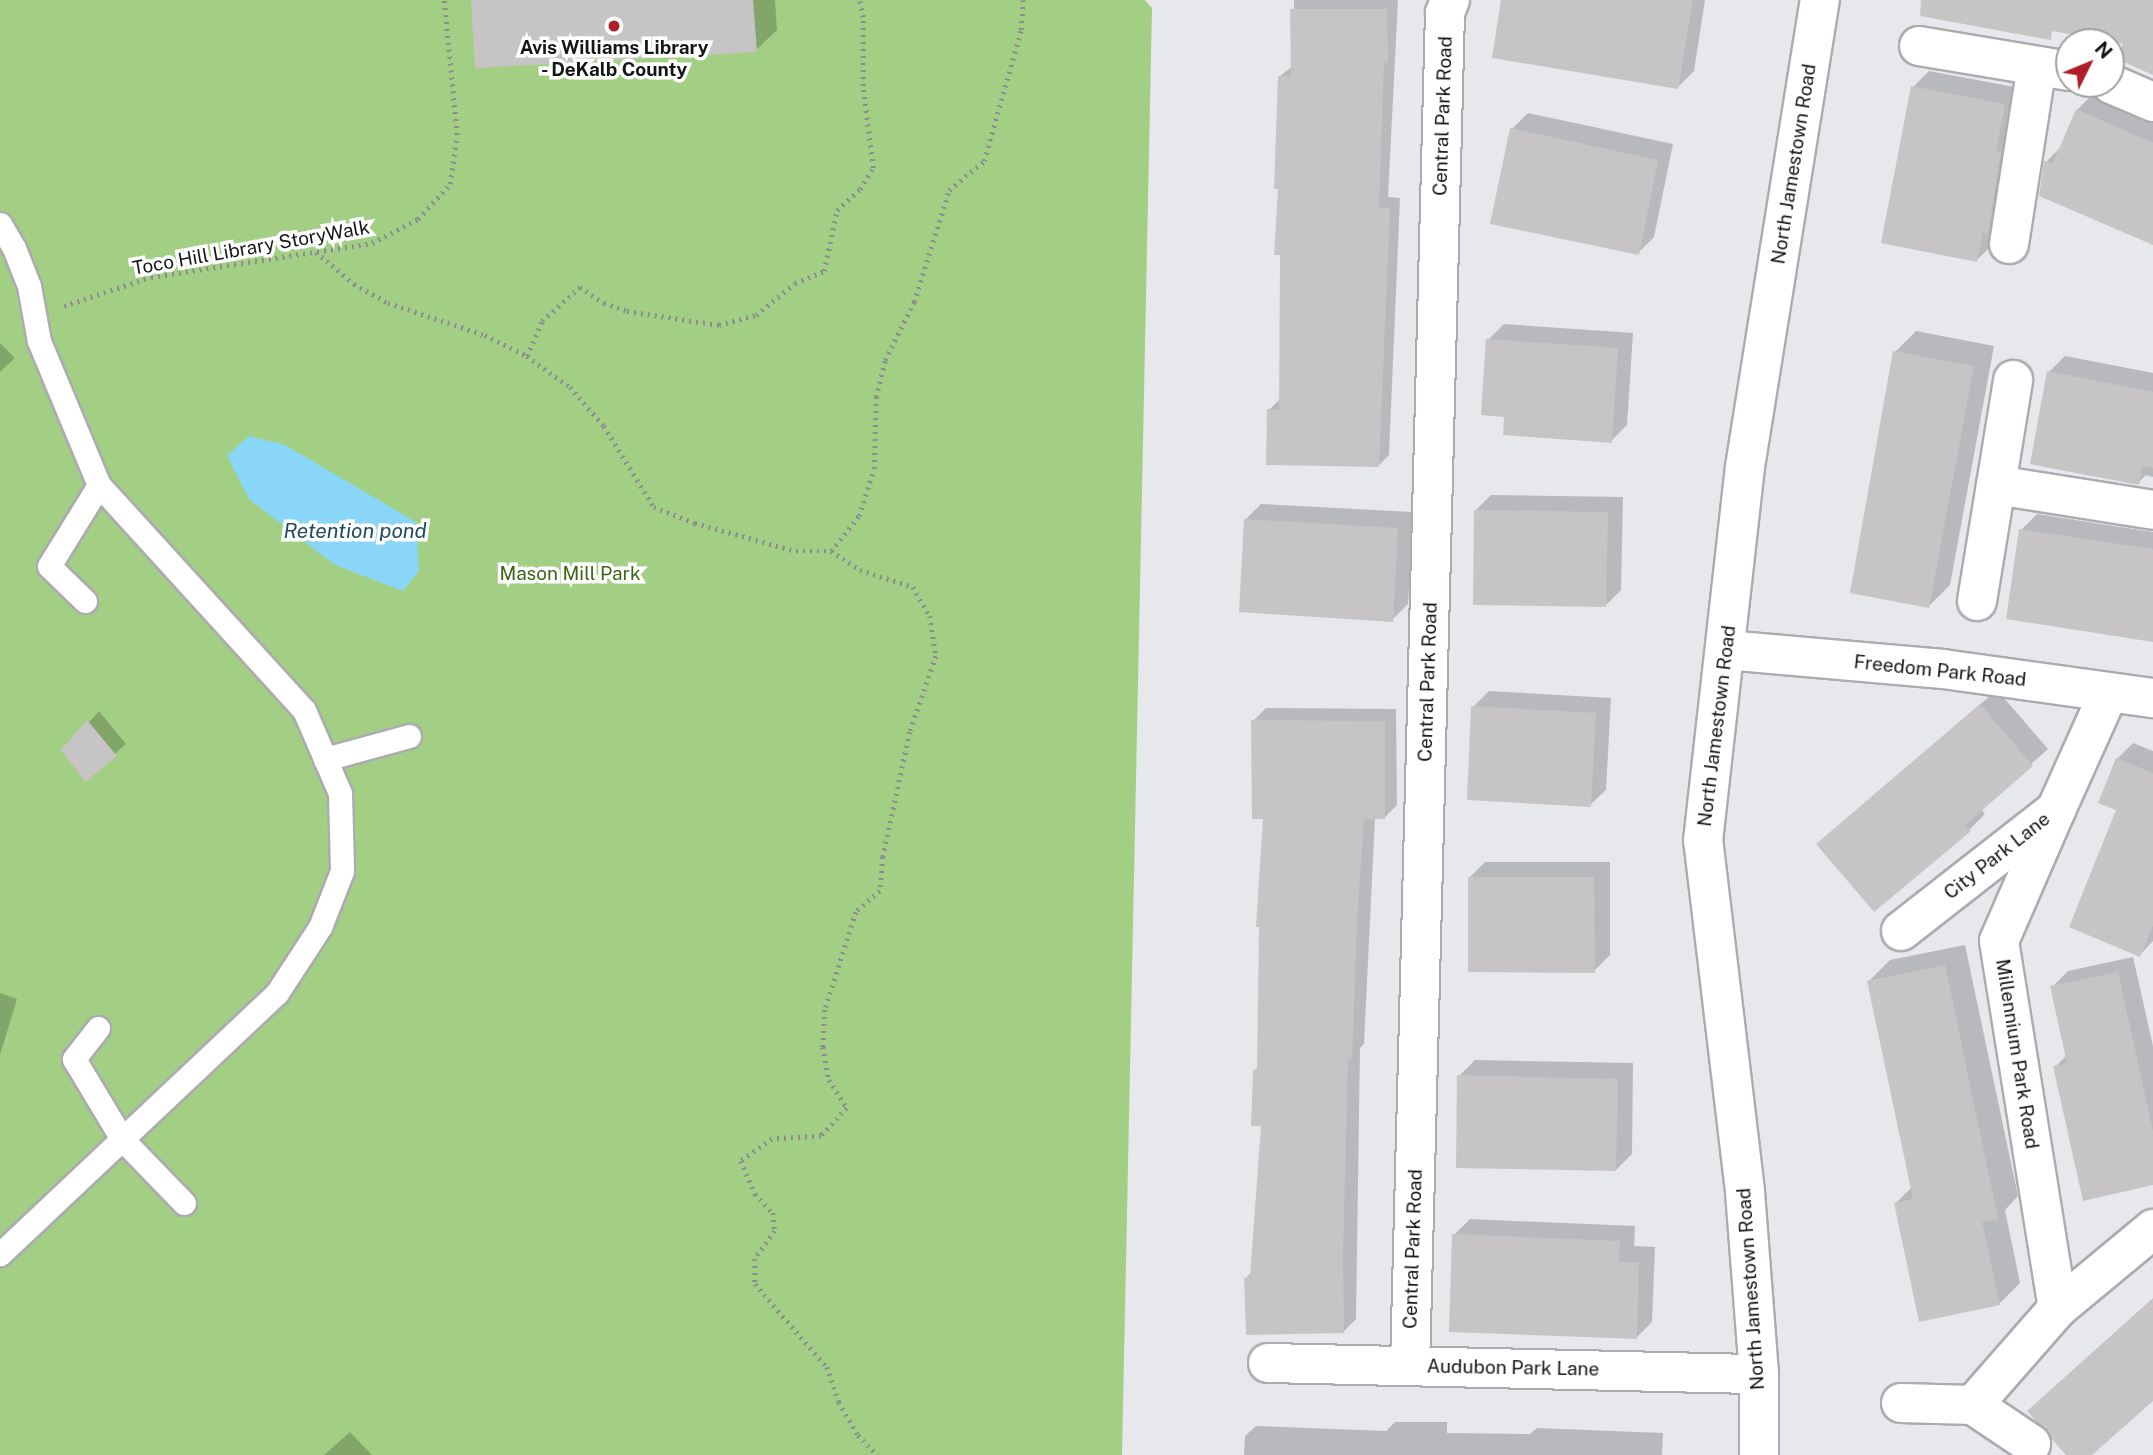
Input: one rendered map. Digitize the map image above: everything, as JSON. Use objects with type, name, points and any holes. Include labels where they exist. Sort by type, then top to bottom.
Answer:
[{"type":"street","name":"Central Park Road","points":[[1410,1366],[1446,13],[1450,0]]},
{"type":"street","name":"North Jamestown Road","points":[[1759,1455],[1759,1374],[1745,1191],[1703,841],[1745,467],[1820,0]]},
{"type":"street","points":[[1919,47],[2053,68],[2009,244]]},
{"type":"street","points":[[2125,90],[2153,102]]},
{"type":"street","points":[[1977,601],[2013,380]]},
{"type":"street","points":[[1996,485],[2153,510]]},
{"type":"street","name":"Freedom Park Road","points":[[1726,650],[1943,669],[2153,698]]},
{"type":"street","name":"City Park Lane","points":[[1901,931],[2056,810],[2109,692]]},
{"type":"street","name":"Millennium Park Road","points":[[2056,810],[1999,941],[2058,1308]]},
{"type":"street","points":[[1973,1405],[2058,1308],[2153,1229]]},
{"type":"street","name":"Audubon Park Lane","points":[[1268,1363],[1759,1374]]},
{"type":"street","points":[[1901,1403],[1973,1405],[2031,1444]]},
{"type":"lane","points":[[0,224],[14,248],[29,286],[39,341],[99,485],[304,710],[340,793],[342,871],[320,927],[277,993],[0,1254]]},
{"type":"lane","points":[[85,601],[49,566],[99,485]]},
{"type":"lane","points":[[325,759],[409,736]]},
{"type":"lane","points":[[98,1028],[75,1059],[122,1139],[184,1203]]},
{"type":"path","name":"Toco Hill Library StoryWalk","points":[[64,306],[150,277],[372,243],[418,219],[450,184],[457,135],[444,0]]},
{"type":"path","points":[[527,356],[542,321],[580,287],[604,303],[626,311],[719,325],[757,315],[795,283],[824,271],[837,210],[860,189],[873,168],[863,86],[863,17],[859,0]]},
{"type":"path","points":[[831,551],[859,516],[874,468],[876,397],[885,360],[914,302],[949,190],[984,161],[1021,30],[1023,0]]},
{"type":"path","points":[[316,252],[354,284],[388,303],[485,335],[527,356],[570,387],[604,426],[654,508],[695,523],[796,551],[831,551],[860,570],[914,587],[930,616],[936,656],[910,732],[883,857],[880,891],[856,912],[825,1010],[823,1047],[829,1080],[847,1108],[821,1136],[772,1139],[741,1161],[755,1194],[773,1213],[775,1231],[755,1259],[755,1284],[827,1367],[845,1413],[858,1435],[877,1455]]},
{"type":"green space","name":"Mason Mill Park","points":[[0,0],[1145,0],[1152,8],[1122,1455],[0,1455]]},
{"type":"water","name":"Retention pond","points":[[249,436],[285,445],[416,522],[419,571],[403,591],[335,565],[249,499],[227,456]]},
{"type":"building","name":"Avis Williams Library - DeKalb County","points":[[471,0],[753,0],[757,52],[475,68]]},
{"type":"building","points":[[1501,0],[1693,0],[1678,89],[1492,58]]},
{"type":"building","points":[[1921,0],[2153,0],[2153,75],[2125,63],[2125,28],[2055,28],[2051,40],[1920,16]]},
{"type":"building","points":[[1290,9],[1387,9],[1388,63],[1384,63],[1379,207],[1390,208],[1379,467],[1266,465],[1267,409],[1279,410],[1280,255],[1274,255],[1278,189],[1274,189],[1278,76],[1291,76]]},
{"type":"building","points":[[1911,86],[2005,104],[1996,151],[2001,152],[1988,234],[1983,232],[1977,262],[1881,243]]},
{"type":"building","points":[[2076,109],[2153,143],[2153,245],[2039,196],[2044,161],[2053,163]]},
{"type":"building","points":[[1510,128],[1658,160],[1639,255],[1490,224]]},
{"type":"building","points":[[1486,339],[1618,348],[1612,443],[1503,435],[1504,417],[1481,415]]},
{"type":"building","points":[[1893,351],[1974,366],[1929,608],[1850,593]]},
{"type":"building","points":[[2047,371],[2153,392],[2153,468],[2143,466],[2139,485],[2030,464]]},
{"type":"building","points":[[1474,510],[1608,512],[1606,607],[1473,605]]},
{"type":"building","points":[[1244,519],[1398,528],[1393,622],[1239,612]]},
{"type":"building","points":[[2019,529],[2153,549],[2153,642],[2006,619]]},
{"type":"building","points":[[1980,704],[2033,766],[1965,825],[1971,831],[1874,912],[1816,844]]},
{"type":"building","points":[[1471,706],[1596,713],[1591,807],[1467,800]]},
{"type":"building","points":[[87,720],[117,756],[85,782],[61,750]]},
{"type":"building","points":[[1251,720],[1385,721],[1385,819],[1364,819],[1357,921],[1352,1059],[1348,1059],[1343,1255],[1344,1333],[1246,1335],[1244,1278],[1250,1277],[1261,1126],[1251,1126],[1253,1070],[1257,1070],[1259,927],[1256,927],[1263,819],[1252,819]]},
{"type":"building","points":[[2116,758],[2153,773],[2153,925],[2140,957],[2069,927],[2116,810],[2098,803]]},
{"type":"building","points":[[1468,877],[1594,877],[1595,973],[1468,972]]},
{"type":"building","points":[[1945,965],[1998,1219],[1982,1222],[2000,1305],[1919,1322],[1894,1203],[1913,1199],[1867,981]]},
{"type":"building","points":[[2118,972],[2153,1131],[2153,1185],[2083,1201],[2053,1066],[2067,1063],[2050,986]]},
{"type":"building","points":[[1457,1075],[1618,1079],[1616,1171],[1456,1168]]},
{"type":"building","points":[[1452,1234],[1620,1241],[1619,1262],[1639,1262],[1637,1339],[1449,1332]]},
{"type":"building","points":[[2153,1298],[2153,1401],[2092,1455],[2066,1455],[2027,1411]]},
{"type":"place","name":"Avis Williams Library - DeKalb County","points":[[614,26]]}]
